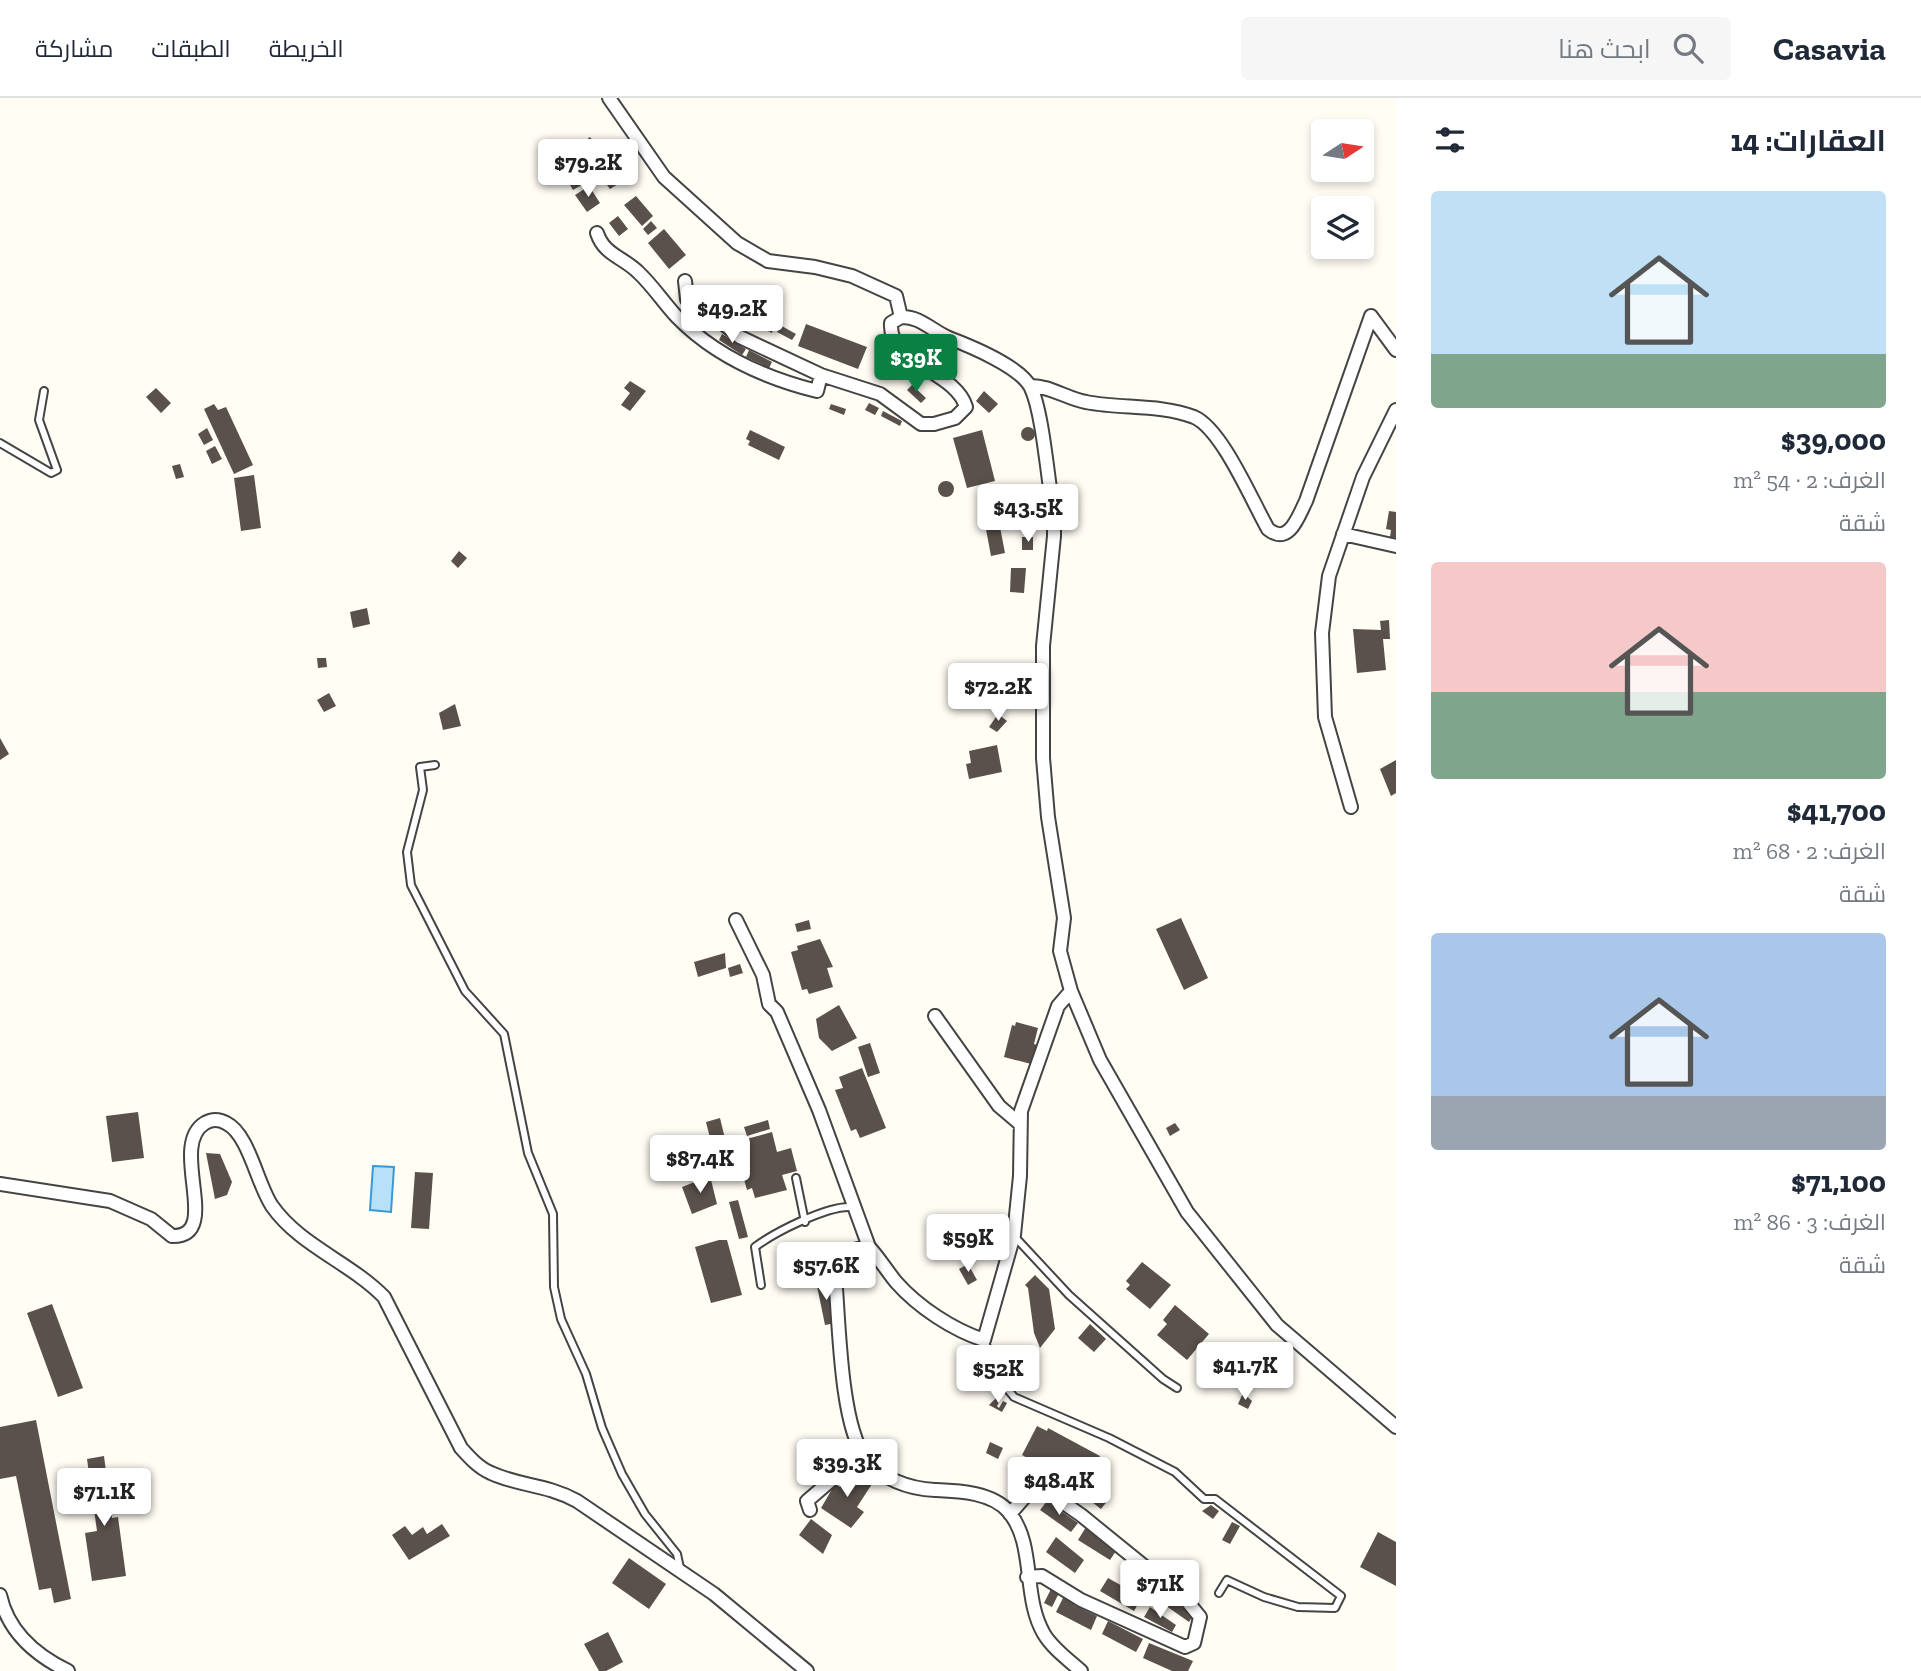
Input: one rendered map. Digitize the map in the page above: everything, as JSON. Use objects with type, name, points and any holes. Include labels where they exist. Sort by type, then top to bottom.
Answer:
[{"type":"street","points":[[609,98],[664,177],[737,243],[768,261],[815,267],[852,276],[896,296],[901,317]]},
{"type":"street","points":[[597,233],[607,252],[636,270],[686,326],[724,354],[783,382],[817,391],[821,375]]},
{"type":"street","points":[[685,281],[687,299],[740,337],[821,375],[880,394],[921,424],[934,424],[955,418],[966,407],[962,396],[905,354],[891,332],[891,323],[901,317],[912,317],[943,335],[976,349],[1010,368],[1030,386],[1054,514],[1043,646],[1043,758],[1048,817],[1064,918],[1060,951],[1071,991],[1100,1060],[1187,1212],[1277,1325],[1396,1427]]},
{"type":"street","points":[[1030,386],[1040,385],[1085,402],[1174,412],[1202,421],[1226,454],[1268,528],[1275,535],[1283,535],[1291,530],[1306,501],[1370,316],[1396,350]]},
{"type":"street","points":[[1351,807],[1325,718],[1322,633],[1329,576],[1363,477],[1396,410]]},
{"type":"street","points":[[1343,534],[1396,547]]},
{"type":"street","points":[[736,920],[763,975],[769,1004],[777,1012],[819,1110],[852,1207],[869,1247],[897,1283],[921,1303],[950,1325],[984,1340],[1014,1235],[1020,1176],[1019,1124],[1058,1006],[1071,991]]},
{"type":"street","points":[[935,1016],[999,1106],[1019,1124]]},
{"type":"street","points":[[0,1185],[110,1201],[151,1219],[172,1236],[185,1235],[191,1231],[195,1218],[192,1141],[205,1123],[214,1119],[224,1121],[239,1133],[262,1187],[279,1215],[370,1282],[384,1297],[461,1448],[477,1464],[492,1474],[558,1491],[605,1520],[714,1594],[807,1671]]},
{"type":"street","points":[[869,1247],[851,1251],[839,1262],[835,1275],[850,1418],[856,1443],[866,1459],[903,1484],[978,1495],[998,1502],[1010,1514],[1022,1539],[1036,1616],[1045,1635],[1082,1671]]},
{"type":"street","points":[[810,1510],[807,1501],[850,1464],[866,1459]]},
{"type":"street","points":[[1010,1514],[1030,1491],[1045,1490],[1081,1515],[1187,1601],[1200,1617],[1199,1632],[1194,1643],[1185,1647],[1081,1600],[1042,1576],[1027,1577]]},
{"type":"street","points":[[0,1595],[7,1616],[25,1643],[68,1671]]},
{"type":"lane","points":[[0,443],[51,473],[57,470],[39,420],[44,391]]},
{"type":"lane","points":[[435,765],[420,767],[423,790],[407,852],[411,886],[457,979],[471,999],[504,1034],[528,1153],[553,1214],[556,1303],[586,1374],[603,1428],[622,1474],[645,1514],[677,1554],[678,1572]]},
{"type":"lane","points":[[796,1178],[805,1222]]},
{"type":"lane","points":[[761,1285],[755,1247],[770,1236],[839,1206],[852,1207]]},
{"type":"lane","points":[[1014,1235],[1069,1295],[1163,1380],[1177,1388]]},
{"type":"lane","points":[[984,1340],[1001,1381],[1014,1397],[1109,1438],[1175,1472],[1204,1499],[1215,1499],[1340,1596],[1335,1608],[1298,1607],[1265,1597],[1227,1580],[1219,1593]]},
{"type":"water","points":[[373,1166],[394,1167],[391,1212],[370,1210]]},
{"type":"building","points":[[590,137],[612,167],[608,170],[618,184],[610,189],[578,146]]},
{"type":"building","points":[[562,143],[585,183],[573,190],[550,150]]},
{"type":"building","points":[[589,186],[600,203],[587,212],[575,195]]},
{"type":"building","points":[[636,196],[653,216],[642,226],[624,205]]},
{"type":"building","points":[[618,216],[628,229],[619,236],[609,223]]},
{"type":"building","points":[[651,221],[657,228],[648,235],[643,229]]},
{"type":"building","points":[[664,229],[686,255],[669,269],[648,243]]},
{"type":"building","points":[[760,307],[777,316],[772,333],[757,325],[759,321],[755,319]]},
{"type":"building","points":[[806,324],[867,347],[858,369],[798,346]]},
{"type":"building","points":[[780,325],[796,334],[792,340],[777,332]]},
{"type":"building","points":[[722,334],[746,349],[742,355],[719,340]]},
{"type":"building","points":[[749,350],[772,362],[769,368],[746,357]]},
{"type":"building","points":[[630,381],[646,391],[630,411],[621,405],[630,393],[624,388]]},
{"type":"building","points":[[912,385],[926,398],[921,403],[907,390]]},
{"type":"building","points":[[156,388],[171,403],[161,413],[146,397]]},
{"type":"building","points":[[984,391],[998,404],[989,413],[976,401]]},
{"type":"building","points":[[869,403],[879,408],[875,415],[865,410]]},
{"type":"building","points":[[214,404],[218,410],[226,407],[253,465],[234,474],[204,409]]},
{"type":"building","points":[[831,404],[846,409],[844,415],[829,409]]},
{"type":"building","points":[[883,411],[902,421],[900,426],[881,416]]},
{"type":"building","points":[[1028,427],[1033,429],[1033,439],[1028,441],[1023,439],[1021,434],[1023,429]]},
{"type":"building","points":[[207,428],[213,440],[204,445],[198,434]]},
{"type":"building","points":[[750,430],[785,447],[779,460],[748,445],[750,441],[746,439]]},
{"type":"building","points":[[982,430],[995,481],[967,488],[953,438]]},
{"type":"building","points":[[215,446],[222,459],[212,464],[206,451]]},
{"type":"building","points":[[180,464],[184,477],[176,479],[172,466]]},
{"type":"building","points":[[254,475],[261,528],[241,531],[234,478]]},
{"type":"building","points":[[946,481],[952,483],[952,495],[946,497],[940,495],[938,489],[940,483]]},
{"type":"building","points":[[993,490],[1005,553],[991,556],[979,492]]},
{"type":"building","points":[[1389,511],[1396,512],[1396,538],[1390,537],[1391,530],[1386,529]]},
{"type":"building","points":[[1022,537],[1033,537],[1033,550],[1022,550]]},
{"type":"building","points":[[459,551],[467,558],[458,568],[451,561]]},
{"type":"building","points":[[1011,568],[1026,568],[1024,593],[1010,592]]},
{"type":"building","points":[[367,608],[370,624],[353,628],[350,612]]},
{"type":"building","points":[[1389,620],[1390,639],[1383,639],[1386,670],[1357,673],[1353,629],[1381,630],[1380,621]]},
{"type":"building","points":[[317,658],[326,658],[327,667],[318,668]]},
{"type":"building","points":[[329,693],[336,706],[324,712],[317,700]]},
{"type":"building","points":[[455,704],[461,726],[443,730],[439,713]]},
{"type":"building","points":[[998,714],[1007,721],[997,732],[989,727]]},
{"type":"building","points":[[0,738],[9,754],[0,760]]},
{"type":"building","points":[[997,745],[1002,772],[969,779],[966,764],[971,763],[969,751]]},
{"type":"building","points":[[1396,760],[1396,793],[1391,796],[1380,769]]},
{"type":"building","points":[[1181,918],[1208,978],[1184,990],[1156,929]]},
{"type":"building","points":[[809,920],[811,929],[797,932],[795,924]]},
{"type":"building","points":[[820,939],[833,967],[827,968],[833,987],[809,994],[807,989],[802,990],[791,952],[798,950],[797,946]]},
{"type":"building","points":[[725,953],[726,968],[698,977],[694,962]]},
{"type":"building","points":[[740,964],[743,973],[730,977],[728,968]]},
{"type":"building","points":[[839,1005],[857,1038],[832,1051],[819,1038],[816,1019]]},
{"type":"building","points":[[1016,1022],[1038,1028],[1034,1044],[1040,1046],[1031,1064],[1004,1057],[1012,1025],[1015,1026]]},
{"type":"building","points":[[870,1043],[880,1073],[868,1077],[858,1047]]},
{"type":"building","points":[[862,1068],[886,1128],[860,1138],[856,1129],[851,1131],[835,1090],[843,1088],[839,1077]]},
{"type":"building","points":[[138,1112],[144,1158],[112,1162],[106,1116]]},
{"type":"building","points":[[720,1118],[730,1159],[716,1162],[706,1122]]},
{"type":"building","points":[[768,1120],[770,1129],[747,1136],[744,1127]]},
{"type":"building","points":[[1175,1123],[1180,1130],[1170,1136],[1166,1128]]},
{"type":"building","points":[[772,1132],[777,1152],[791,1148],[797,1171],[782,1175],[787,1190],[755,1198],[752,1188],[747,1190],[741,1169],[746,1168],[743,1140]]},
{"type":"building","points":[[206,1153],[220,1154],[232,1182],[227,1195],[215,1199]]},
{"type":"building","points":[[415,1172],[433,1173],[429,1229],[411,1228]]},
{"type":"building","points":[[710,1176],[717,1204],[692,1214],[682,1187]]},
{"type":"building","points":[[738,1200],[748,1237],[739,1239],[729,1202]]},
{"type":"building","points":[[727,1240],[742,1295],[711,1303],[695,1247]]},
{"type":"building","points":[[817,1245],[823,1271],[810,1274],[804,1248]]},
{"type":"building","points":[[1142,1262],[1171,1285],[1150,1309],[1126,1289],[1130,1285],[1126,1281]]},
{"type":"building","points":[[968,1264],[977,1280],[968,1285],[959,1269]]},
{"type":"building","points":[[1035,1275],[1049,1289],[1055,1329],[1040,1348],[1034,1333],[1028,1288],[1025,1285]]},
{"type":"building","points":[[827,1278],[836,1323],[825,1325],[816,1281]]},
{"type":"building","points":[[52,1304],[83,1388],[58,1397],[27,1313]]},
{"type":"building","points":[[1175,1305],[1209,1334],[1187,1360],[1157,1335],[1167,1324],[1163,1320]]},
{"type":"building","points":[[1090,1324],[1106,1339],[1094,1352],[1078,1338]]},
{"type":"building","points":[[981,1363],[989,1374],[983,1378],[975,1366]]},
{"type":"building","points":[[1243,1393],[1252,1401],[1248,1409],[1238,1404]]},
{"type":"building","points":[[997,1397],[1001,1399],[997,1406],[999,1408],[1003,1401],[1007,1403],[1002,1412],[989,1405]]},
{"type":"building","points":[[36,1420],[71,1599],[54,1603],[51,1588],[39,1590],[16,1476],[0,1479],[0,1427]]},
{"type":"building","points":[[1037,1426],[1047,1431],[1048,1428],[1100,1456],[1083,1488],[1022,1455]]},
{"type":"building","points":[[990,1442],[1003,1448],[998,1459],[986,1453]]},
{"type":"building","points":[[104,1456],[112,1518],[118,1517],[126,1576],[92,1581],[85,1533],[97,1531],[87,1459]]},
{"type":"building","points":[[851,1470],[872,1484],[857,1507],[864,1512],[851,1528],[821,1508],[835,1484],[840,1487]]},
{"type":"building","points":[[1094,1491],[1108,1500],[1101,1509],[1088,1499]]},
{"type":"building","points":[[1047,1501],[1078,1523],[1071,1532],[1040,1510]]},
{"type":"building","points":[[1211,1505],[1219,1511],[1213,1519],[1202,1511]]},
{"type":"building","points":[[811,1519],[832,1535],[823,1554],[799,1535]]},
{"type":"building","points":[[1232,1522],[1240,1526],[1230,1544],[1222,1540]]},
{"type":"building","points":[[442,1524],[450,1536],[409,1560],[392,1535],[405,1526],[412,1535],[423,1527],[427,1534]]},
{"type":"building","points":[[1086,1527],[1118,1548],[1110,1560],[1078,1540]]},
{"type":"building","points":[[1378,1532],[1396,1542],[1396,1586],[1360,1567]]},
{"type":"building","points":[[1056,1537],[1084,1560],[1075,1573],[1046,1552]]},
{"type":"building","points":[[629,1558],[666,1584],[649,1609],[612,1583]]},
{"type":"building","points":[[1132,1562],[1159,1583],[1151,1593],[1124,1572]]},
{"type":"building","points":[[1108,1578],[1142,1597],[1134,1611],[1100,1591]]},
{"type":"building","points":[[1051,1589],[1059,1593],[1052,1607],[1044,1603]]},
{"type":"building","points":[[1169,1593],[1195,1613],[1189,1622],[1162,1603]]},
{"type":"building","points":[[1064,1596],[1076,1601],[1074,1605],[1097,1616],[1091,1630],[1056,1612]]},
{"type":"building","points":[[1150,1607],[1176,1625],[1172,1632],[1144,1617]]},
{"type":"building","points":[[1108,1621],[1143,1639],[1136,1652],[1102,1634]]},
{"type":"building","points":[[608,1632],[623,1662],[606,1671],[599,1671],[584,1644]]},
{"type":"building","points":[[1149,1643],[1193,1661],[1188,1671],[1172,1671],[1143,1658]]}]
